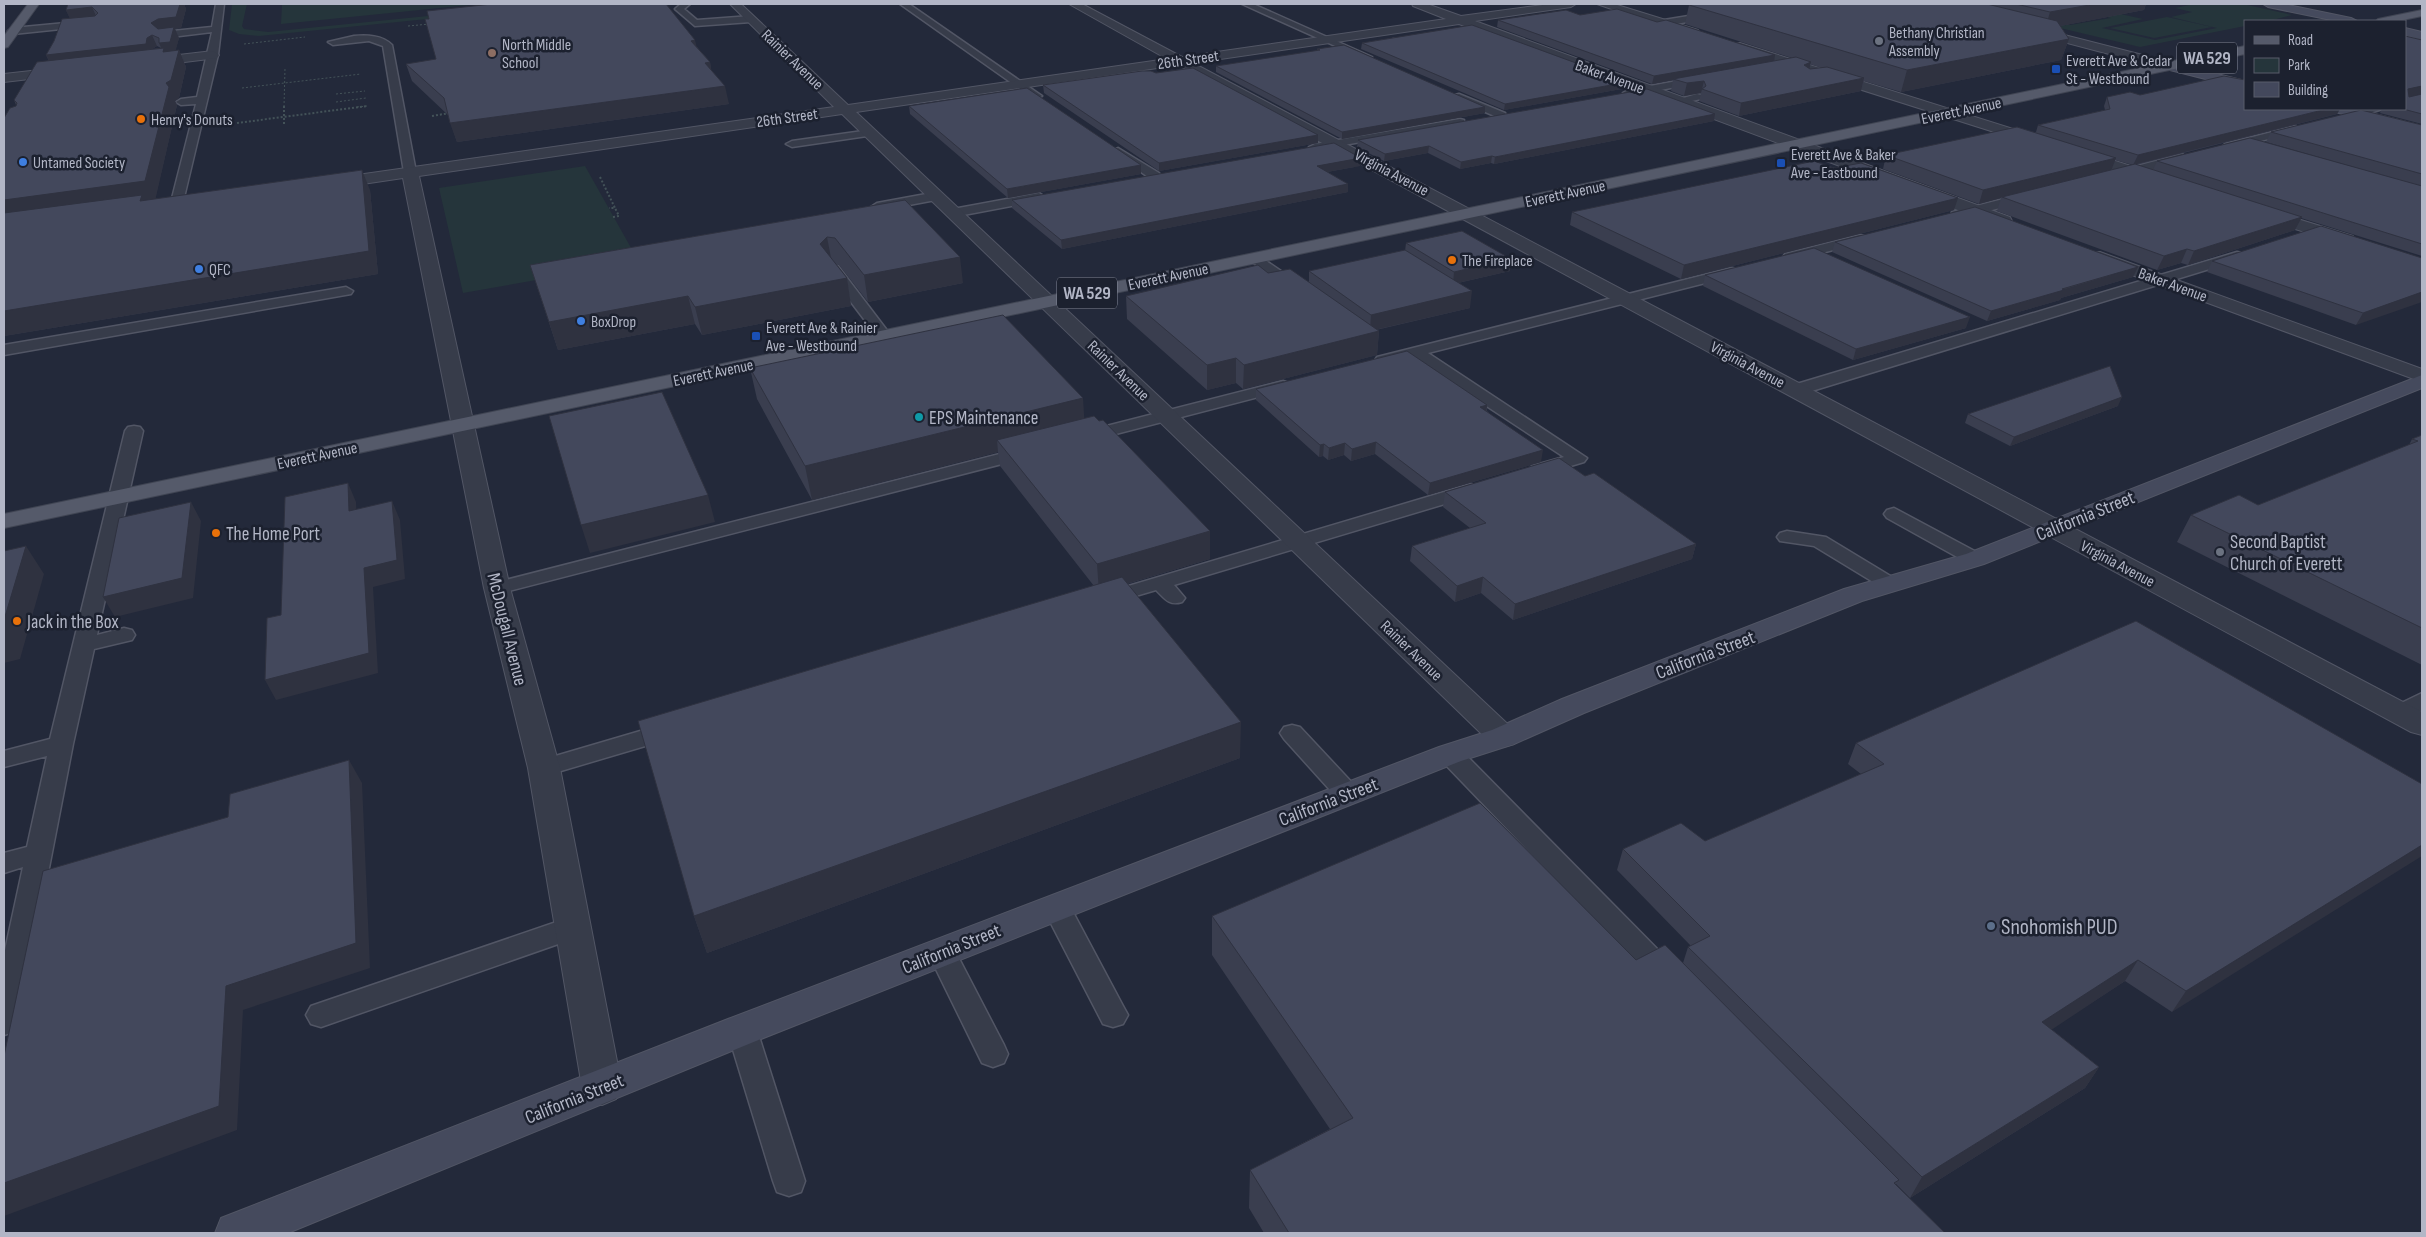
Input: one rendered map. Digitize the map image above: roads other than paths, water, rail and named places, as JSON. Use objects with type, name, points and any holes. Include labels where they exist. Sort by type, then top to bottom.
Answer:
[{"type":"main road","points":[[4,44],[19,18],[33,4]]},
{"type":"main road","points":[[2387,20],[2422,13]]},
{"type":"main road","name":"Everett Avenue","points":[[4,521],[2244,50]]},
{"type":"street","name":"Rainier Avenue","points":[[735,4],[1503,737]]},
{"type":"street","name":"Virginia Avenue","points":[[1074,4],[1182,60],[2422,725]]},
{"type":"street","name":"Baker Avenue","points":[[1417,4],[2022,228]]},
{"type":"street","name":"26th Street","points":[[312,186],[1571,4]]},
{"type":"street","points":[[1603,4],[1710,38]]},
{"type":"street","points":[[2268,4],[2346,20]]},
{"type":"street","points":[[2020,28],[2244,85]]},
{"type":"street","points":[[2406,32],[2422,36]]},
{"type":"street","points":[[1729,44],[2049,145]]},
{"type":"street","points":[[135,64],[156,56],[214,51]]},
{"type":"street","points":[[4,78],[77,70]]},
{"type":"street","points":[[2344,110],[2422,130]]},
{"type":"street","points":[[2067,151],[2168,183]]},
{"type":"street","name":"McDougall Avenue","points":[[410,172],[497,588],[544,768],[602,1087]]},
{"type":"street","points":[[171,206],[196,203]]},
{"type":"street","points":[[2251,210],[2360,244]]},
{"type":"street","name":"Baker Avenue","points":[[2087,252],[2422,376]]},
{"type":"street","name":"California Street","points":[[238,1233],[742,1030],[1450,754],[1503,737],[1572,706],[1853,595],[1975,559],[2422,381]]},
{"type":"lane","points":[[171,206],[191,127],[202,100],[214,51],[220,4]]},
{"type":"lane","points":[[686,4],[679,7],[679,9],[695,22],[751,19]]},
{"type":"lane","points":[[904,4],[1044,102]]},
{"type":"lane","points":[[1246,4],[1376,61]]},
{"type":"lane","points":[[1664,23],[1719,14]]},
{"type":"lane","points":[[19,18],[39,18]]},
{"type":"lane","points":[[13,31],[97,23]]},
{"type":"lane","points":[[189,27],[217,27]]},
{"type":"lane","points":[[163,35],[217,27]]},
{"type":"lane","points":[[333,42],[359,40],[384,43],[391,70],[410,172]]},
{"type":"lane","points":[[1769,68],[1794,64]]},
{"type":"lane","points":[[1808,78],[1825,74]]},
{"type":"lane","points":[[1616,95],[1714,78]]},
{"type":"lane","points":[[1308,149],[1506,114],[1448,92]]},
{"type":"lane","points":[[1678,101],[1697,97]]},
{"type":"lane","points":[[181,102],[202,100]]},
{"type":"lane","points":[[2211,151],[2373,110]]},
{"type":"lane","points":[[792,144],[870,133]]},
{"type":"lane","points":[[2246,142],[2274,150]]},
{"type":"lane","points":[[1108,144],[1160,175],[1137,180]]},
{"type":"lane","points":[[2102,178],[2193,156]]},
{"type":"lane","points":[[1943,218],[2045,193]]},
{"type":"lane","points":[[954,213],[1053,195]]},
{"type":"lane","points":[[865,209],[936,196]]},
{"type":"lane","points":[[2288,239],[2316,230]]},
{"type":"lane","points":[[1775,261],[1877,235]]},
{"type":"lane","points":[[1796,390],[2162,280],[2251,251]]},
{"type":"lane","points":[[1812,252],[1830,259]]},
{"type":"lane","points":[[1256,258],[1308,296]]},
{"type":"lane","points":[[1365,365],[1747,268]]},
{"type":"lane","points":[[833,269],[884,336]]},
{"type":"lane","points":[[4,350],[346,291]]},
{"type":"lane","points":[[1974,323],[1992,331]]},
{"type":"lane","points":[[1379,347],[1394,358]]},
{"type":"lane","points":[[1415,352],[1578,458],[1522,475]]},
{"type":"lane","points":[[1073,440],[1297,383]]},
{"type":"lane","points":[[4,1024],[61,744],[134,432]]},
{"type":"lane","points":[[497,588],[1044,447]]},
{"type":"lane","points":[[1084,605],[1494,483]]},
{"type":"lane","points":[[1894,514],[1975,559]]},
{"type":"lane","points":[[1787,537],[1819,541],[1890,584]]},
{"type":"lane","points":[[1160,582],[1176,598]]},
{"type":"lane","points":[[84,645],[124,635]]},
{"type":"lane","points":[[2399,713],[2422,700]]},
{"type":"lane","points":[[544,768],[687,725]]},
{"type":"lane","points":[[1292,733],[1348,794]]},
{"type":"lane","points":[[4,759],[61,744]]},
{"type":"lane","points":[[1450,754],[1683,993]]},
{"type":"lane","points":[[4,863],[38,853]]},
{"type":"lane","points":[[1056,906],[1113,1015]]},
{"type":"lane","points":[[321,1015],[574,927]]},
{"type":"lane","points":[[942,952],[993,1054]]},
{"type":"lane","points":[[742,1030],[790,1181]]},
{"type":"place","name":"Bethany Christian Assembly","points":[[1879,41]]},
{"type":"place","name":"North Middle School","points":[[492,53]]},
{"type":"place","name":"Everett Ave & Cedar St - Westbound","points":[[2056,69]]},
{"type":"place","name":"Henry's Donuts","points":[[141,119]]},
{"type":"place","name":"Untamed Society","points":[[23,162]]},
{"type":"place","name":"Everett Ave & Baker Ave - Eastbound","points":[[1781,163]]},
{"type":"place","name":"The Fireplace","points":[[1452,260]]},
{"type":"place","name":"QFC","points":[[199,269]]},
{"type":"place","name":"BoxDrop","points":[[581,321]]},
{"type":"place","name":"Everett Ave & Rainier Ave - Westbound","points":[[756,336]]},
{"type":"place","name":"EPS Maintenance","points":[[919,417]]},
{"type":"place","name":"The Home Port","points":[[216,533]]},
{"type":"place","name":"Second Baptist Church of Everett","points":[[2220,552]]},
{"type":"place","name":"Jack in the Box","points":[[17,621]]},
{"type":"place","name":"Snohomish PUD","points":[[1991,926]]}]
